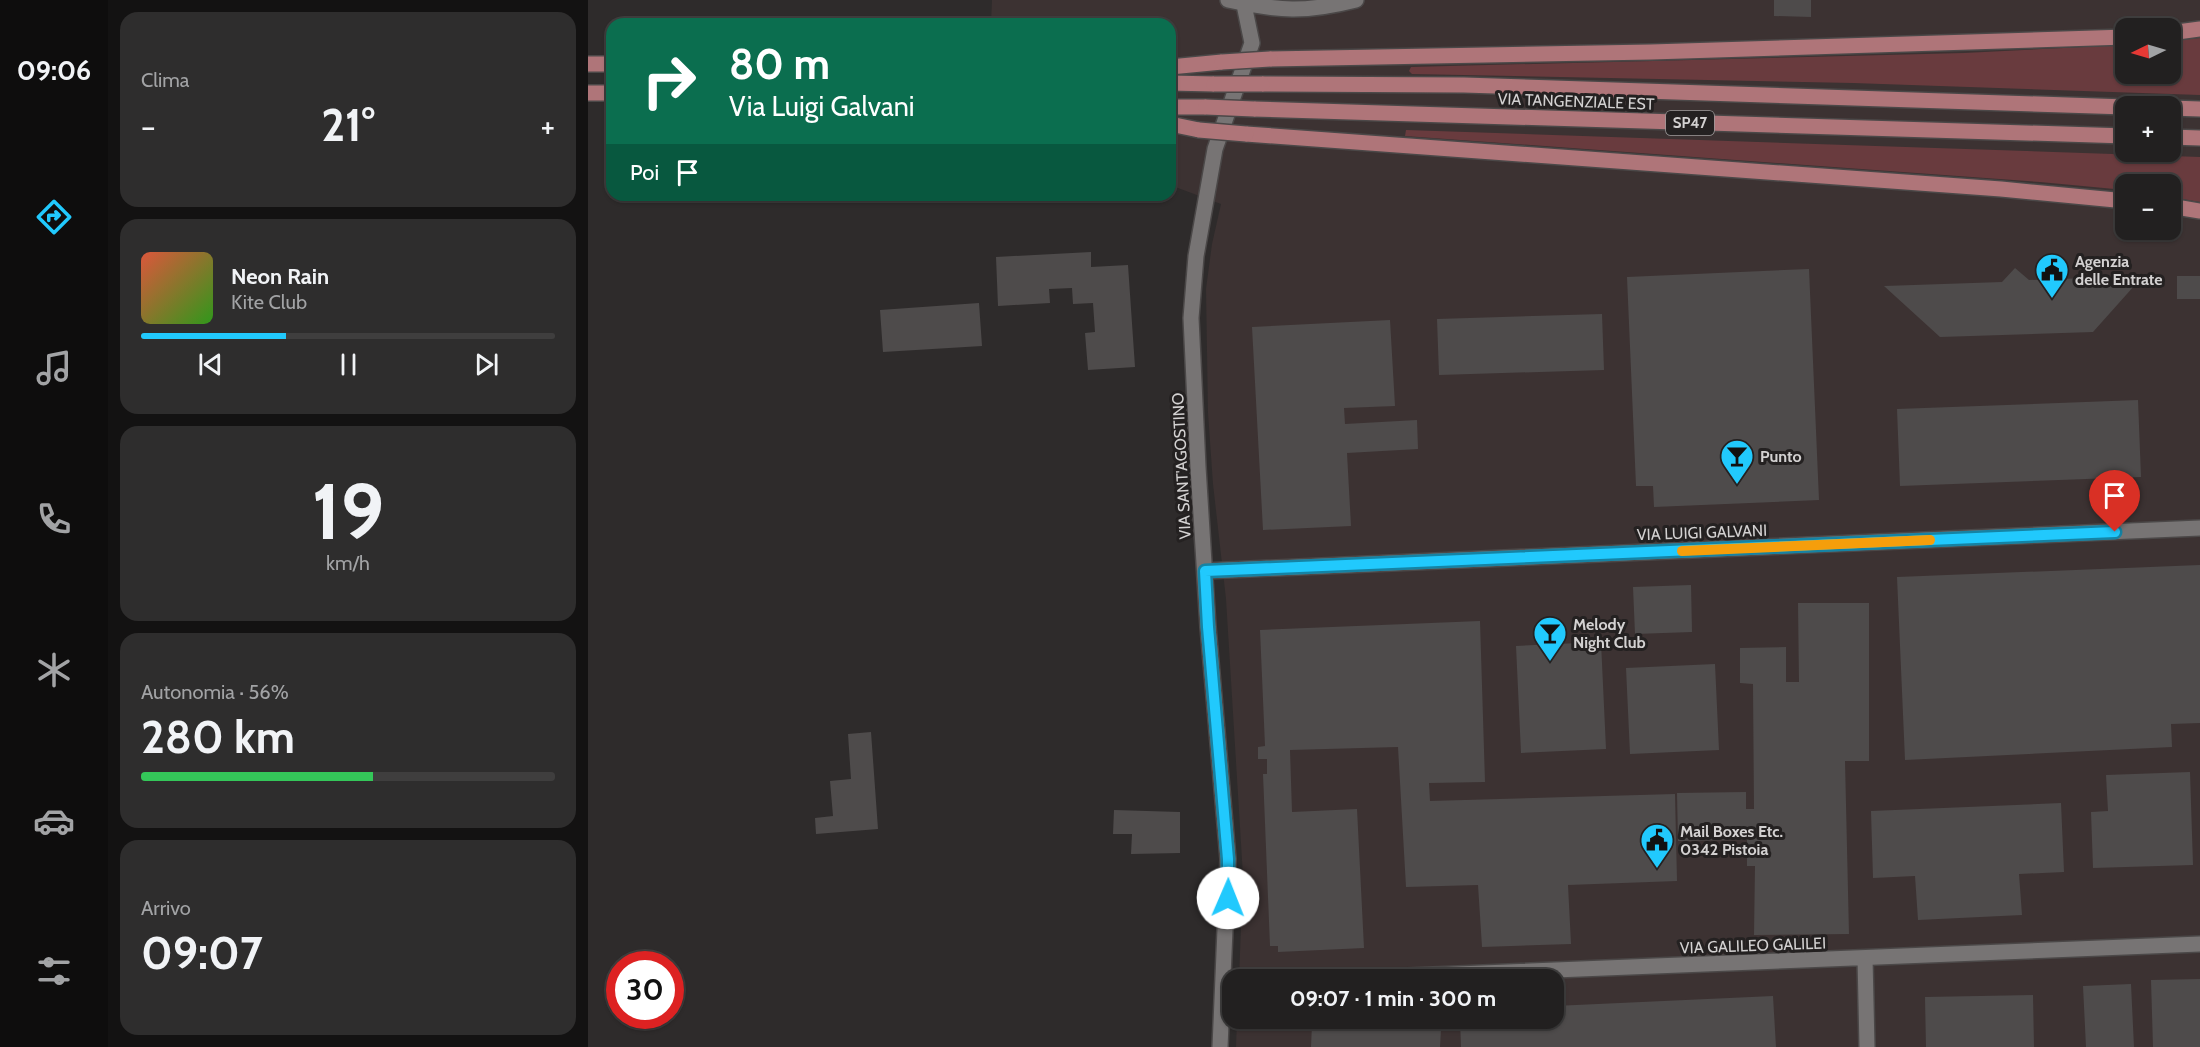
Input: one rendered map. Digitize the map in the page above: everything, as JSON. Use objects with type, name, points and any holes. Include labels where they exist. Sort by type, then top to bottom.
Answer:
[{"type":"main road","points":[[2181,32],[2200,29]]},
{"type":"main road","points":[[1176,66],[1270,59],[1663,52],[2115,37]]},
{"type":"main road","points":[[588,64],[606,64]]},
{"type":"main road","name":"VIA TANGENZIALE EST","points":[[1176,83],[1476,86],[2115,107]]},
{"type":"main road","points":[[588,93],[606,93]]},
{"type":"main road","name":"VIA TANGENZIALE EST","points":[[1176,107],[2115,136]]},
{"type":"main road","points":[[2181,108],[2200,109]]},
{"type":"main road","points":[[1176,125],[1199,130],[1246,134],[2001,189],[2115,200]]},
{"type":"main road","points":[[2181,137],[2200,138]]},
{"type":"main road","points":[[2181,208],[2200,211]]},
{"type":"street","points":[[1228,0],[1277,10],[1307,10],[1356,0]]},
{"type":"street","name":"VIA SANT'AGOSTINO","points":[[1228,969],[1228,859],[1208,627],[1194,399],[1192,291],[1199,230],[1215,149],[1252,43],[1244,2]]},
{"type":"street","name":"VIA LUIGI GALVANI","points":[[1205,571],[2200,528]]},
{"type":"street","name":"VIA GALILEO GALILEI","points":[[1564,970],[2200,944]]},
{"type":"street","points":[[1865,958],[1867,1047]]},
{"type":"street","name":"VIA SANT'AGOSTINO","points":[[1220,1047],[1222,1029]]},
{"type":"shaded area","points":[[992,0],[2200,0],[2200,1047],[1236,1047],[1237,1029],[1564,1029],[1564,969],[1239,969],[1243,876],[1226,599],[1213,484],[1208,413],[1206,289],[1212,244],[1221,204],[1176,187],[1176,18],[991,18]]},
{"type":"shaded area","points":[[2200,38],[2200,95],[1853,83],[1412,74],[1409,71],[1411,67],[1964,53],[2115,45],[2115,84],[2181,84],[2181,40]]},
{"type":"shaded area","points":[[1406,130],[2115,154],[2115,162],[2181,162],[2181,156],[2200,157],[2200,202],[2181,199],[2181,174],[2115,174],[2115,189],[1405,136]]},
{"type":"building","points":[[1774,0],[1811,0],[1811,17],[1774,16]]},
{"type":"building","points":[[1091,252],[1091,267],[1128,265],[1135,367],[1088,370],[1085,333],[1095,332],[1093,303],[1073,304],[1072,288],[1049,289],[1050,303],[998,306],[996,257]]},
{"type":"building","points":[[2015,268],[2029,280],[2143,276],[2093,332],[1940,337],[1884,286],[2002,282]]},
{"type":"building","points":[[1809,269],[1819,500],[1654,507],[1653,486],[1636,486],[1627,277]]},
{"type":"building","points":[[2177,276],[2200,276],[2200,299],[2177,299]]},
{"type":"building","points":[[979,303],[982,346],[883,352],[880,310]]},
{"type":"building","points":[[1602,314],[1604,370],[1439,375],[1437,319]]},
{"type":"building","points":[[1390,320],[1395,406],[1344,408],[1345,424],[1417,420],[1418,449],[1347,453],[1351,526],[1263,530],[1252,327]]},
{"type":"building","points":[[2138,400],[2141,477],[1900,486],[1897,409]]},
{"type":"building","points":[[2200,565],[2200,723],[2171,724],[2172,747],[1905,760],[1897,577]]},
{"type":"building","points":[[1691,585],[1692,632],[1635,634],[1633,587]]},
{"type":"building","points":[[1798,603],[1869,603],[1869,761],[1845,761],[1849,934],[1754,935],[1755,866],[1747,866],[1747,840],[1678,841],[1677,793],[1746,792],[1746,809],[1754,809],[1753,684],[1740,683],[1740,648],[1786,647],[1786,682],[1799,682]]},
{"type":"building","points":[[1480,621],[1485,782],[1429,783],[1430,801],[1675,794],[1677,881],[1568,885],[1571,944],[1482,947],[1478,885],[1406,887],[1398,747],[1290,750],[1292,812],[1357,809],[1364,948],[1278,952],[1278,946],[1270,946],[1263,774],[1267,774],[1267,759],[1258,759],[1258,747],[1265,746],[1260,630]]},
{"type":"building","points":[[1601,642],[1606,749],[1521,753],[1516,646]]},
{"type":"building","points":[[1715,664],[1719,750],[1630,754],[1626,668]]},
{"type":"building","points":[[871,732],[878,829],[816,834],[815,818],[833,816],[830,781],[851,779],[848,734]]},
{"type":"building","points":[[2190,772],[2193,865],[2093,868],[2091,812],[2108,811],[2106,775]]},
{"type":"building","points":[[2061,803],[2064,872],[2019,874],[2022,915],[1918,920],[1915,876],[1873,878],[1871,811]]},
{"type":"building","points":[[1114,810],[1180,812],[1180,853],[1131,854],[1132,834],[1113,834]]},
{"type":"building","points":[[2200,979],[2200,1047],[2153,1047],[2151,980]]},
{"type":"building","points":[[2131,984],[2134,1047],[2086,1047],[2083,986]]},
{"type":"building","points":[[2033,995],[2034,1047],[1926,1047],[1925,997]]},
{"type":"building","points":[[1773,996],[1776,1047],[1461,1047],[1460,1029],[1564,1029],[1564,1006]]},
{"type":"building","points":[[1312,1029],[1441,1029],[1440,1047],[1311,1047]]},
{"type":"slow traffic","points":[[1682,551],[1930,540]]},
{"type":"place","name":"Agenzia delle Entrate","points":[[2052,299]]},
{"type":"place","name":"Punto","points":[[1737,485]]},
{"type":"place","name":"Melody Night Club","points":[[1550,662]]},
{"type":"place","name":"Mail Boxes Etc. 0342 Pistoia","points":[[1657,869]]},
{"type":"route","points":[[1228,898],[1228,859],[1205,571],[2115,532]]}]
